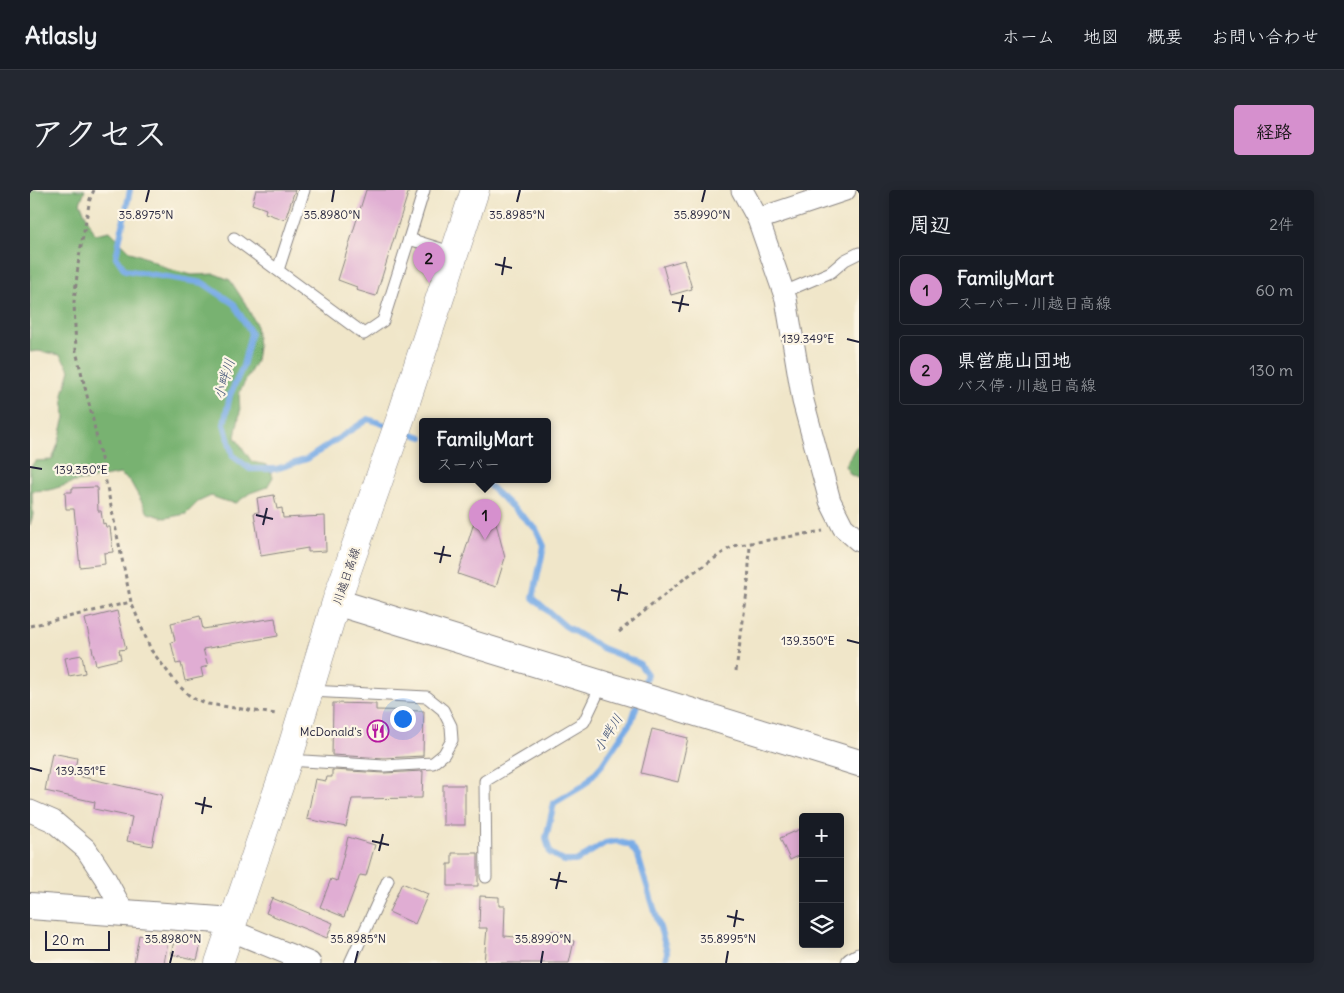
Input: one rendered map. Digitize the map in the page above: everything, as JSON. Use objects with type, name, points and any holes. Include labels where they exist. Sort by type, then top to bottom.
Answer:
[{"type":"main road","name":"川越日高線","points":[[219,963],[302,717],[336,602],[402,414],[475,190]]},
{"type":"street","points":[[742,190],[758,219],[786,299],[803,402],[830,501],[851,534]]},
{"type":"street","points":[[758,219],[845,190]]},
{"type":"street","points":[[336,602],[859,763]]},
{"type":"street","points":[[30,811],[53,821],[86,849],[105,878],[124,913]]},
{"type":"street","points":[[30,906],[124,913],[232,926],[284,958],[310,963]]},
{"type":"street","points":[[852,963],[859,959]]},
{"type":"lane","points":[[278,270],[304,190]]},
{"type":"lane","points":[[234,238],[364,334],[383,321],[424,190]]},
{"type":"lane","points":[[409,239],[454,253]]},
{"type":"lane","points":[[784,292],[831,272],[844,260],[859,253]]},
{"type":"lane","points":[[486,877],[485,781],[584,722],[602,684]]},
{"type":"lane","points":[[288,760],[384,766],[434,763],[444,754],[452,740],[451,726],[443,710],[427,697],[310,691]]},
{"type":"lane","points":[[350,963],[388,880]]},
{"type":"path","points":[[94,190],[90,199],[79,256],[74,302],[76,351],[94,420],[130,602],[151,650],[178,685],[192,698],[208,704],[302,717]]},
{"type":"path","points":[[619,632],[685,578],[733,546],[851,534]]},
{"type":"path","points":[[736,671],[748,585],[750,544]]},
{"type":"path","points":[[30,626],[130,602]]},
{"type":"green space","points":[[30,190],[85,190],[80,203],[95,234],[110,231],[131,252],[168,269],[192,275],[215,274],[230,280],[256,324],[258,347],[256,361],[239,393],[240,412],[235,437],[252,462],[267,465],[273,477],[267,487],[250,493],[236,503],[211,496],[198,502],[186,514],[165,518],[148,513],[130,481],[120,474],[75,482],[50,490],[32,491],[33,515],[30,525],[30,468],[35,461],[52,460],[65,417],[63,394],[70,370],[60,355],[38,351],[30,352]]},
{"type":"green space","points":[[859,445],[859,479],[851,475],[845,466],[855,448]]},
{"type":"building","points":[[256,190],[295,190],[285,220],[265,213],[266,209],[252,204]]},
{"type":"building","points":[[366,190],[409,190],[376,296],[356,290],[357,287],[338,280]]},
{"type":"building","points":[[684,260],[692,289],[671,295],[663,266]]},
{"type":"building","points":[[97,487],[98,511],[101,511],[103,524],[105,523],[106,527],[110,527],[113,552],[104,553],[105,564],[80,567],[74,509],[66,509],[65,492],[72,492],[72,488]]},
{"type":"building","points":[[274,495],[277,509],[282,508],[283,518],[325,516],[326,551],[308,552],[308,548],[261,556],[254,513],[259,512],[257,498]]},
{"type":"building","points":[[476,516],[496,523],[505,558],[496,587],[458,574]]},
{"type":"building","points":[[117,611],[126,649],[119,650],[121,659],[96,665],[85,619]]},
{"type":"building","points":[[200,616],[203,629],[275,618],[278,636],[203,649],[208,666],[201,668],[203,677],[185,681],[181,663],[176,664],[171,642],[175,641],[171,623]]},
{"type":"building","points":[[82,655],[85,673],[69,676],[65,658]]},
{"type":"building","name":"McDonald's","points":[[333,703],[376,704],[376,710],[424,711],[423,756],[384,758],[332,755]]},
{"type":"building","points":[[652,729],[688,738],[678,782],[641,773]]},
{"type":"building","points":[[52,753],[77,758],[74,775],[162,795],[152,846],[127,841],[132,817],[94,809],[95,802],[45,791]]},
{"type":"building","points":[[332,770],[384,773],[423,771],[422,798],[352,799],[346,827],[307,819],[315,779],[326,781],[327,777],[332,777]]},
{"type":"building","points":[[443,785],[465,785],[465,825],[443,825]]},
{"type":"building","points":[[799,830],[799,856],[790,860],[780,838]]},
{"type":"building","points":[[348,837],[375,845],[366,876],[360,875],[344,917],[320,907],[331,879],[337,881]]},
{"type":"building","points":[[452,853],[478,853],[478,886],[448,886],[448,864],[452,864]]},
{"type":"building","points":[[402,883],[428,894],[415,924],[389,912]]},
{"type":"building","points":[[480,896],[499,897],[499,906],[505,906],[504,936],[543,939],[544,936],[550,937],[551,931],[568,934],[567,940],[574,941],[569,963],[484,963],[487,928],[479,928]]},
{"type":"building","points":[[272,898],[333,923],[327,938],[266,913]]},
{"type":"building","points":[[176,933],[202,940],[197,960],[171,954]]},
{"type":"building","points":[[139,935],[168,941],[164,963],[134,963]]},
{"type":"waterway","name":"小畔川","points":[[130,190],[116,257],[125,270],[203,283],[234,304],[251,333],[243,366],[230,395],[224,424],[233,456],[250,469],[276,469],[307,459],[368,419],[391,427]]},
{"type":"waterway","name":"小畔川","points":[[403,431],[419,436]]},
{"type":"waterway","name":"小畔川","points":[[486,483],[536,529],[544,546],[533,598],[565,626],[602,648],[639,663],[647,674],[642,690]]},
{"type":"waterway","name":"小畔川","points":[[638,702],[632,720],[602,765],[583,786],[554,803],[546,838],[550,853],[564,861],[576,861],[605,843],[616,841],[630,845],[638,856],[667,951],[666,963]]},
{"type":"place","name":"県営鹿山団地","points":[[429,283]]},
{"type":"place","name":"FamilyMart","points":[[485,540]]},
{"type":"place","name":"McDonald's","points":[[378,731]]}]
